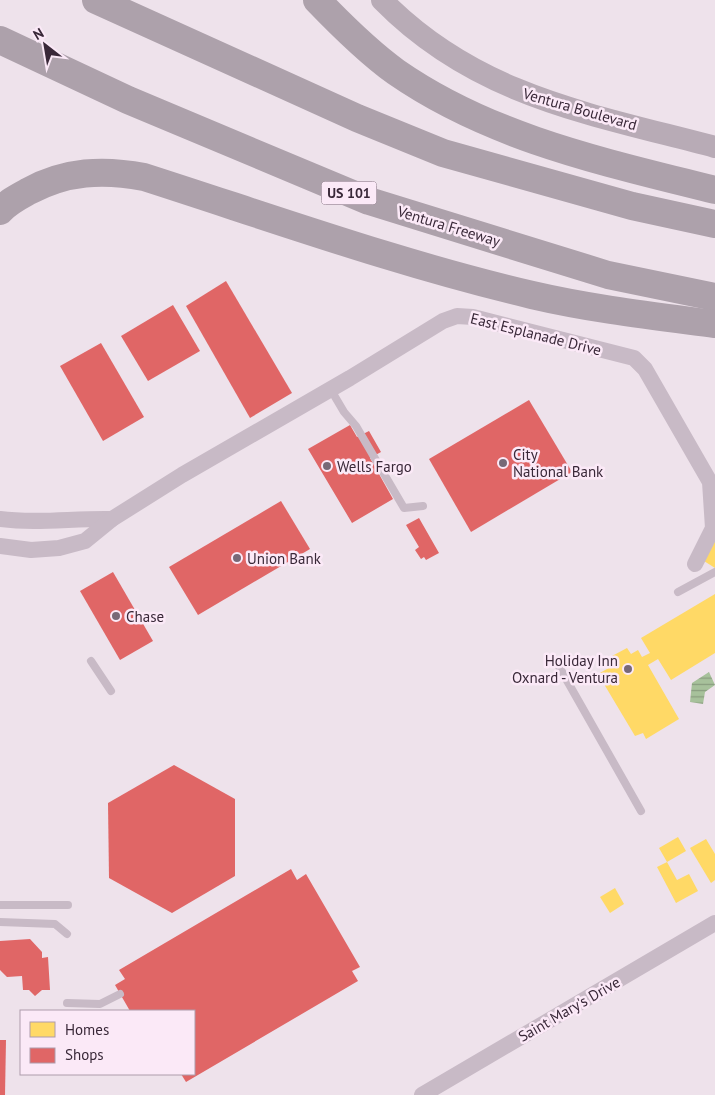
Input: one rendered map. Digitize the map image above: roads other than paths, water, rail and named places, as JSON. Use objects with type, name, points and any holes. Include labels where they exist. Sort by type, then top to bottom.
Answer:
[{"type":"highway","points":[[96,0],[357,118],[442,154],[632,206],[715,224]]},
{"type":"highway","points":[[316,0],[351,35],[395,71],[442,100],[490,124],[567,152],[715,190]]},
{"type":"highway","name":"Ventura Freeway","points":[[0,40],[128,100],[369,201],[608,275],[715,297]]},
{"type":"highway","points":[[0,210],[17,197],[54,180],[74,174],[117,172],[144,177],[420,266],[533,295],[633,314],[715,324]]},
{"type":"street","name":"Ventura Boulevard","points":[[382,0],[429,41],[466,66],[510,88],[557,105],[715,147]]},
{"type":"street","name":"East Esplanade Drive","points":[[0,546],[31,550],[59,548],[85,541],[112,519],[182,475],[331,390],[443,321],[457,316],[474,317],[634,358],[645,369],[688,440],[710,482],[713,500],[713,528],[695,564]]},
{"type":"street","points":[[0,519],[22,522],[112,519]]},
{"type":"street","name":"Saint Mary's Drive","points":[[422,1095],[715,923]]},
{"type":"lane","points":[[331,390],[344,412],[356,426],[404,508],[423,506]]},
{"type":"lane","points":[[678,592],[715,572]]},
{"type":"lane","points":[[91,661],[111,691]]},
{"type":"lane","points":[[557,663],[641,811]]},
{"type":"lane","points":[[0,905],[68,905]]},
{"type":"lane","points":[[0,922],[55,924],[66,934]]},
{"type":"lane","points":[[67,1003],[100,1004],[120,994]]},
{"type":"place","name":"City National Bank","points":[[503,463]]},
{"type":"place","name":"Wells Fargo","points":[[327,466]]},
{"type":"place","name":"Union Bank","points":[[237,558]]},
{"type":"place","name":"Chase","points":[[116,616]]},
{"type":"place","name":"Holiday Inn Oxnard - Ventura","points":[[628,669]]}]
